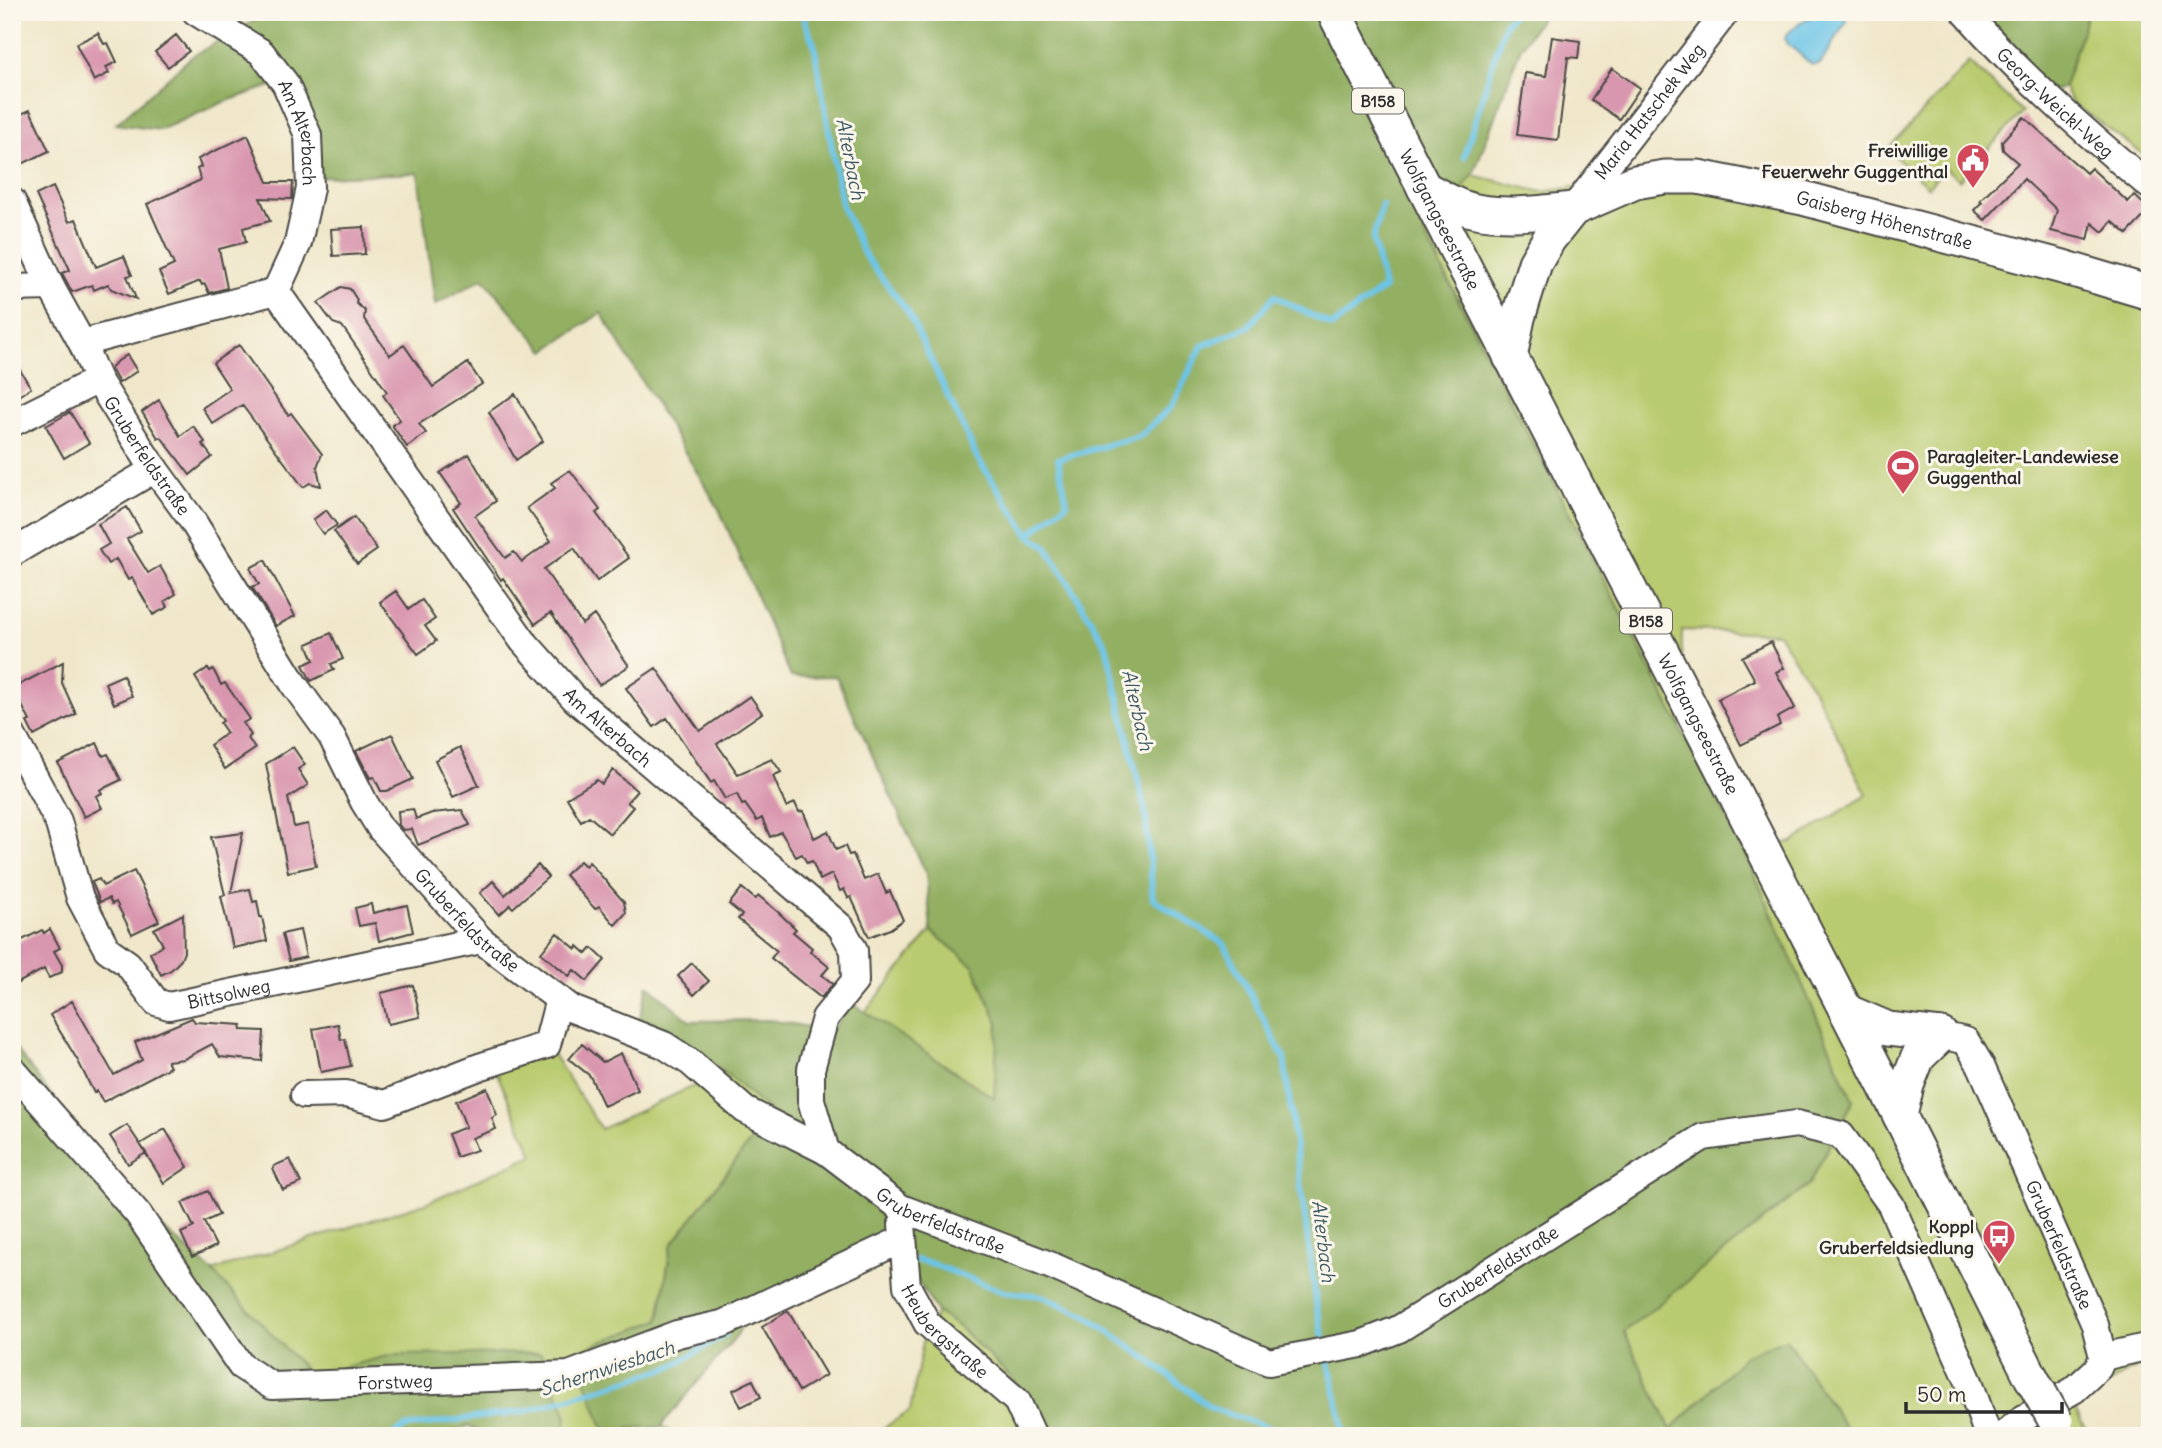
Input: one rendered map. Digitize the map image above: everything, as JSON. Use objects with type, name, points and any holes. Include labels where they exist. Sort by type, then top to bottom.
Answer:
[{"type":"main road","name":"Wolfgangseestraße","points":[[1334,12],[2060,1429]]},
{"type":"main road","name":"Gaisberg Höhenstraße","points":[[1510,356],[1518,318],[1535,263],[1549,239],[1573,209],[1635,182],[1665,177],[1698,177],[1816,202],[2063,267],[2150,293]]},
{"type":"main road","points":[[1424,188],[1460,207],[1529,214],[1573,209]]},
{"type":"main road","points":[[1846,1011],[1888,1029],[1941,1035]]},
{"type":"main road","points":[[1900,1116],[1907,1085],[1918,1057],[1941,1035]]},
{"type":"street","name":"Am Alterbach","points":[[196,12],[261,52],[285,83],[308,135],[310,188],[298,243],[276,291],[523,641],[575,699],[841,927],[854,950],[855,981],[824,1018],[811,1069],[811,1100],[826,1151]]},
{"type":"street","name":"Maria Hatschek Weg","points":[[1573,209],[1726,12]]},
{"type":"street","name":"Georg-Weickl-Weg","points":[[1965,12],[2081,130],[2150,186]]},
{"type":"street","name":"Gruberfeldstraße","points":[[12,201],[98,380],[155,469],[192,520],[295,686],[332,737],[380,828],[481,940],[572,1009],[664,1045],[690,1062],[745,1110],[826,1151],[901,1208],[1052,1266],[1269,1362],[1361,1344],[1399,1329],[1703,1137],[1797,1124],[1841,1135],[1891,1205],[1970,1384],[1988,1436]]},
{"type":"street","points":[[12,288],[51,287]]},
{"type":"street","points":[[82,343],[276,291]]},
{"type":"street","points":[[12,423],[98,380]]},
{"type":"street","points":[[12,553],[155,469]]},
{"type":"street","name":"Bittsolweg","points":[[12,735],[58,821],[80,898],[107,949],[128,964],[156,1002],[169,1006],[481,940]]},
{"type":"street","points":[[304,1095],[346,1094],[384,1104],[479,1067],[547,1045],[559,999]]},
{"type":"street","name":"Gruberfeldstraße","points":[[1941,1035],[1966,1041],[1981,1066],[2095,1325],[2103,1357]]},
{"type":"street","name":"Forstweg","points":[[12,1069],[138,1214],[241,1366],[272,1386],[569,1375],[677,1334],[722,1324],[902,1239]]},
{"type":"street","name":"Heubergstraße","points":[[901,1208],[907,1286],[927,1322],[1017,1401],[1033,1436]]},
{"type":"street","points":[[2002,1436],[2024,1418],[2074,1390],[2098,1368],[2103,1357],[2150,1346]]},
{"type":"green space","points":[[269,12],[1545,12],[1521,47],[1473,175],[1424,234],[1743,848],[1853,1101],[1809,1184],[1624,1332],[1671,1430],[1746,1355],[1786,1339],[1851,1436],[1049,1436],[1026,1392],[960,1328],[937,1312],[889,1235],[755,1300],[737,1335],[661,1426],[604,1430],[575,1352],[659,1320],[671,1246],[772,1113],[724,1072],[639,1021],[648,985],[690,1021],[770,1020],[831,1031],[852,1003],[994,1098],[998,1022],[973,965],[931,931],[926,873],[836,676],[791,677],[719,509],[601,313],[545,351],[483,278],[435,305],[418,173],[322,177],[277,84],[224,102],[160,130],[116,124],[191,57]]},
{"type":"green space","points":[[1962,12],[2088,12],[2064,87],[2042,96]]},
{"type":"green space","points":[[2088,12],[2150,12],[2150,159],[2071,102],[2064,87]]},
{"type":"green space","points":[[1969,62],[2023,112],[1959,180],[1945,168],[1928,187],[1888,149]]},
{"type":"green space","points":[[1694,168],[2150,278],[2150,1361],[2073,1406],[2089,1436],[1851,1436],[1786,1339],[1746,1355],[1671,1430],[1623,1332],[1809,1184],[1853,1101],[1743,848],[1792,842],[1867,795],[1815,692],[1778,633],[1682,630],[1681,728],[1424,233],[1473,175],[1542,192]]},
{"type":"green space","points":[[931,931],[973,965],[998,1022],[995,1099],[865,1012]]},
{"type":"green space","points":[[12,1044],[135,1204],[212,1271],[311,1376],[391,1355],[541,1353],[567,1416],[563,1436],[487,1436],[469,1426],[437,1436],[12,1436]]},
{"type":"green space","points":[[551,1051],[601,1129],[724,1072],[772,1113],[671,1246],[659,1320],[604,1430],[661,1426],[678,1436],[563,1436],[567,1416],[311,1376],[212,1271],[428,1202],[533,1155],[495,1069]]},
{"type":"green space","points":[[937,1312],[960,1328],[1026,1392],[1048,1434],[871,1436],[910,1411],[923,1341]]},
{"type":"water","points":[[1822,12],[1846,12],[1847,21],[1820,64],[1812,65],[1788,44],[1785,38],[1797,25]]},
{"type":"building","points":[[98,33],[104,44],[108,43],[117,62],[106,67],[109,73],[94,81],[76,44]]},
{"type":"building","points":[[176,35],[189,51],[168,67],[155,52]]},
{"type":"building","points":[[1552,37],[1580,41],[1578,58],[1568,57],[1558,140],[1517,135],[1525,73],[1546,76]]},
{"type":"building","points":[[1612,68],[1640,88],[1619,119],[1591,100]]},
{"type":"building","points":[[30,110],[49,151],[18,166],[12,154],[12,118]]},
{"type":"building","points":[[2024,117],[2086,173],[2091,168],[2128,202],[2134,195],[2150,210],[2127,234],[2112,221],[2103,232],[2092,223],[2088,240],[2051,231],[2057,210],[2024,179],[1985,220],[1974,210],[1982,202],[1980,200],[2018,163],[2003,150],[2002,141]]},
{"type":"building","points":[[248,135],[268,182],[293,182],[292,199],[260,198],[270,221],[243,228],[246,242],[219,249],[227,288],[209,293],[205,284],[202,285],[200,281],[169,294],[159,272],[174,265],[147,204],[201,180],[197,169],[201,167],[198,159]]},
{"type":"building","points":[[53,187],[69,222],[76,219],[96,267],[124,256],[132,275],[127,276],[136,299],[111,289],[108,284],[94,290],[92,285],[72,292],[62,273],[70,270],[36,195]]},
{"type":"building","points":[[364,227],[365,254],[333,256],[331,229]]},
{"type":"building","points":[[341,287],[350,289],[357,300],[356,303],[365,311],[364,319],[390,355],[404,345],[433,387],[468,363],[482,384],[419,424],[426,433],[407,447],[392,425],[400,420],[383,395],[387,392],[342,326],[333,323],[318,303]]},
{"type":"building","points":[[239,345],[288,415],[291,413],[322,454],[317,467],[321,486],[310,483],[303,487],[242,405],[213,424],[202,408],[230,389],[213,363]]},
{"type":"building","points":[[127,355],[137,371],[119,383],[111,369]]},
{"type":"building","points":[[12,357],[31,388],[12,400]]},
{"type":"building","points":[[515,394],[543,441],[516,460],[489,412]]},
{"type":"building","points":[[159,400],[180,436],[193,426],[212,457],[190,475],[161,437],[158,438],[142,412]]},
{"type":"building","points":[[70,412],[89,443],[64,458],[46,426]]},
{"type":"building","points":[[469,454],[496,501],[475,516],[505,558],[514,552],[522,562],[551,541],[527,508],[555,488],[551,483],[570,470],[600,510],[596,513],[629,558],[597,581],[574,548],[544,569],[582,624],[594,615],[629,666],[599,685],[551,613],[535,624],[503,578],[501,580],[453,508],[461,503],[440,473]]},
{"type":"building","points":[[127,507],[141,531],[127,539],[148,573],[160,566],[176,594],[165,601],[168,607],[153,615],[132,578],[128,580],[116,559],[108,564],[99,550],[109,544],[98,524]]},
{"type":"building","points":[[326,510],[337,525],[323,534],[313,520]]},
{"type":"building","points":[[354,517],[377,550],[357,564],[334,531]]},
{"type":"building","points":[[265,560],[295,616],[276,626],[252,587],[259,584],[250,568]]},
{"type":"building","points":[[396,591],[409,609],[422,600],[435,619],[425,626],[436,641],[418,654],[380,602]]},
{"type":"building","points":[[331,633],[343,659],[331,664],[334,670],[311,681],[303,665],[314,660],[307,644]]},
{"type":"building","points":[[1771,642],[1784,668],[1776,672],[1795,708],[1777,718],[1780,725],[1741,745],[1718,699],[1755,680],[1742,657]]},
{"type":"building","points":[[63,662],[62,683],[76,714],[34,736],[27,722],[30,721],[13,688]]},
{"type":"building","points":[[208,668],[210,671],[213,669],[221,685],[225,683],[250,719],[243,723],[251,735],[248,738],[255,749],[225,769],[210,745],[227,733],[220,723],[223,721],[195,677]]},
{"type":"building","points":[[656,668],[700,731],[750,696],[762,713],[717,744],[738,774],[772,759],[781,772],[773,776],[786,807],[795,803],[799,812],[803,811],[814,838],[828,831],[836,850],[845,846],[849,855],[853,854],[864,880],[878,874],[886,893],[890,891],[903,920],[890,929],[869,937],[851,897],[848,898],[844,889],[840,891],[832,874],[820,880],[812,861],[807,863],[802,854],[796,857],[781,832],[770,837],[762,818],[757,821],[745,804],[742,805],[737,794],[725,799],[667,718],[654,727],[626,688]]},
{"type":"building","points":[[123,675],[132,696],[114,704],[105,683]]},
{"type":"building","points":[[392,734],[413,779],[387,791],[381,791],[374,777],[370,778],[356,751]]},
{"type":"building","points":[[97,743],[103,756],[108,754],[121,780],[100,790],[102,793],[96,796],[102,808],[84,817],[58,763]]},
{"type":"building","points":[[293,747],[305,765],[298,769],[308,785],[288,798],[294,827],[308,824],[316,866],[288,872],[266,764]]},
{"type":"building","points":[[460,747],[479,785],[453,797],[435,760]]},
{"type":"building","points":[[613,770],[637,791],[627,802],[633,807],[610,834],[589,816],[581,821],[567,798],[597,780],[602,784]]},
{"type":"building","points":[[413,809],[416,819],[432,813],[462,810],[470,825],[418,845],[412,829],[403,830],[399,825],[398,811]]},
{"type":"building","points":[[243,833],[231,893],[250,889],[253,902],[257,901],[267,941],[233,948],[221,896],[225,895],[211,837]]},
{"type":"building","points":[[580,861],[585,866],[589,862],[624,902],[626,913],[615,925],[599,906],[595,909],[565,875]]},
{"type":"building","points":[[538,865],[548,877],[513,908],[510,905],[499,915],[480,893],[493,881],[505,895]]},
{"type":"building","points":[[134,871],[159,921],[132,934],[116,902],[112,904],[109,898],[100,902],[92,882],[99,879],[103,886]]},
{"type":"building","points":[[742,888],[755,899],[759,896],[778,912],[796,929],[793,932],[812,948],[810,951],[829,967],[822,975],[833,984],[821,998],[771,958],[777,951],[738,919],[742,915],[729,904]]},
{"type":"building","points":[[371,904],[373,913],[407,905],[413,932],[379,941],[375,923],[359,926],[355,908]]},
{"type":"building","points":[[183,914],[184,952],[181,960],[171,970],[161,975],[150,953],[163,945],[154,929]]},
{"type":"building","points":[[50,929],[60,948],[54,951],[62,965],[62,972],[49,978],[44,969],[12,986],[12,945],[42,930],[44,933]]},
{"type":"building","points":[[300,930],[306,957],[289,961],[282,934]]},
{"type":"building","points":[[557,933],[576,949],[578,946],[587,954],[592,948],[605,960],[587,981],[574,970],[569,976],[541,953]]},
{"type":"building","points":[[692,963],[709,981],[694,995],[678,976]]},
{"type":"building","points":[[413,985],[420,1017],[388,1024],[381,993]]},
{"type":"building","points":[[72,1001],[114,1075],[142,1060],[135,1042],[192,1018],[195,1022],[242,1025],[241,1030],[264,1031],[262,1061],[220,1057],[212,1044],[184,1059],[167,1061],[170,1067],[103,1102],[97,1091],[94,1093],[50,1015]]},
{"type":"building","points":[[338,1024],[341,1040],[345,1039],[351,1066],[321,1072],[313,1029]]},
{"type":"building","points":[[582,1044],[603,1062],[621,1053],[638,1090],[604,1106],[590,1076],[569,1059]]},
{"type":"building","points":[[487,1088],[497,1115],[492,1118],[496,1129],[472,1138],[477,1150],[457,1157],[448,1134],[466,1127],[456,1101]]},
{"type":"building","points":[[127,1125],[146,1153],[128,1164],[110,1136]]},
{"type":"building","points":[[165,1129],[188,1167],[164,1183],[140,1144]]},
{"type":"building","points":[[290,1159],[301,1183],[283,1190],[273,1169]]},
{"type":"building","points":[[208,1191],[219,1215],[204,1222],[216,1246],[192,1257],[181,1233],[194,1227],[182,1203]]},
{"type":"building","points":[[788,1311],[826,1375],[799,1391],[762,1327]]},
{"type":"building","points":[[753,1380],[761,1397],[741,1407],[733,1390]]},
{"type":"waterway","name":"Alterbach","points":[[801,12],[814,44],[842,206],[865,256],[908,312],[978,459],[1029,535],[1046,546],[1106,645],[1145,810],[1153,899],[1224,944],[1284,1058],[1317,1309],[1325,1344]]},
{"type":"waterway","points":[[1464,157],[1505,23],[1515,12]]},
{"type":"waterway","points":[[1029,535],[1067,503],[1058,459],[1140,436],[1172,406],[1202,346],[1249,326],[1274,296],[1332,326],[1384,288],[1373,239],[1382,205]]},
{"type":"waterway","name":"Schernwiesbach","points":[[915,1260],[927,1262],[1004,1292],[1042,1296],[1085,1315],[1211,1408],[1294,1436]]},
{"type":"waterway","name":"Schernwiesbach","points":[[393,1436],[405,1427],[526,1411],[671,1367],[725,1335]]},
{"type":"waterway","name":"Alterbach","points":[[1328,1358],[1345,1436]]},
{"type":"place","name":"Freiwillige Feuerwehr Guggenthal","points":[[1973,190]]},
{"type":"place","name":"Paragleiter-Landewiese Guggenthal","points":[[1903,496]]},
{"type":"place","name":"Koppl Gruberfeldsiedlung","points":[[1999,1266]]}]
